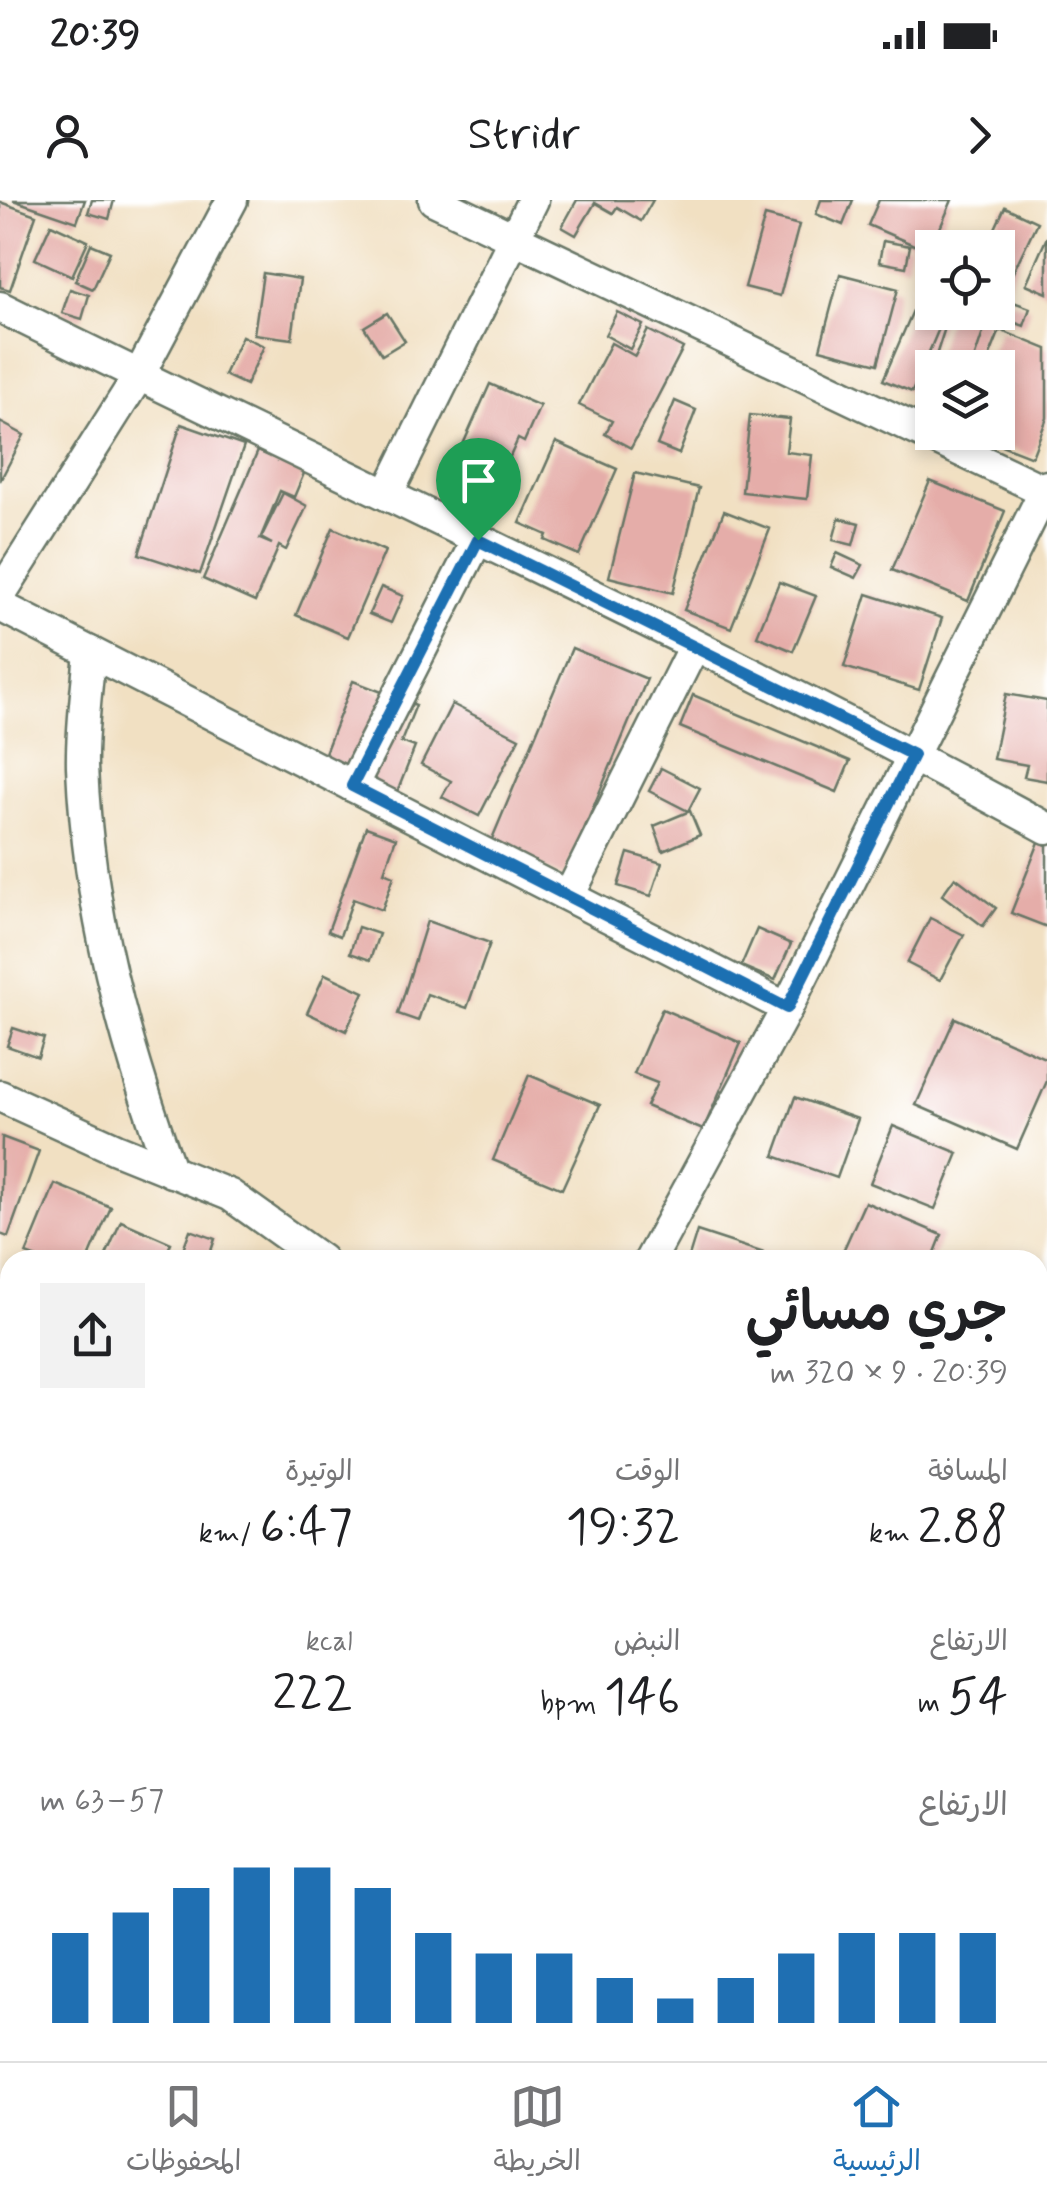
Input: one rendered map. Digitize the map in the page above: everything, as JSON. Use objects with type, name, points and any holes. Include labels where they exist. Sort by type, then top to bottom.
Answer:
[{"type":"street","points":[[232,200],[138,375],[2,590],[90,652],[787,1008]]},
{"type":"street","points":[[434,200],[1046,489],[787,1008],[655,1250]]},
{"type":"street","points":[[387,496],[533,200]]},
{"type":"street","points":[[0,307],[694,646],[913,755],[1047,828]]},
{"type":"street","points":[[352,786],[478,540]]},
{"type":"street","points":[[569,896],[694,646]]},
{"type":"street","points":[[90,652],[82,763],[88,849],[105,958],[149,1111],[171,1172]]},
{"type":"street","points":[[0,1096],[230,1195],[307,1250]]},
{"type":"building","points":[[13,200],[85,200],[77,222]]},
{"type":"building","points":[[92,200],[114,200],[109,219],[88,213]]},
{"type":"building","points":[[577,200],[653,200],[641,221],[617,207],[613,213],[595,203],[576,235],[562,227]]},
{"type":"building","points":[[821,200],[853,200],[843,225],[816,214]]},
{"type":"building","points":[[879,200],[952,200],[939,230],[915,230],[915,245],[868,225]]},
{"type":"building","points":[[0,202],[36,215],[10,290],[0,287]]},
{"type":"building","points":[[1005,207],[1037,222],[1015,268],[1015,230],[994,230]]},
{"type":"building","points":[[765,216],[799,225],[780,296],[745,287]]},
{"type":"building","points":[[51,224],[88,241],[72,276],[35,259]]},
{"type":"building","points":[[1047,237],[1047,293],[1026,284]]},
{"type":"building","points":[[883,241],[910,246],[906,267],[879,262]]},
{"type":"building","points":[[91,244],[110,252],[93,289],[75,281]]},
{"type":"building","points":[[263,273],[300,279],[292,339],[254,334]]},
{"type":"building","points":[[840,274],[898,289],[878,364],[820,349]]},
{"type":"building","points":[[70,289],[89,295],[82,319],[62,313]]},
{"type":"building","points":[[1015,303],[1030,308],[1024,326],[1015,323]]},
{"type":"building","points":[[915,306],[915,330],[938,330],[930,350],[915,350],[912,392],[883,380]]},
{"type":"building","points":[[617,312],[643,325],[630,349],[605,335]]},
{"type":"building","points":[[387,313],[405,341],[382,355],[364,327]]},
{"type":"building","points":[[648,330],[683,348],[631,448],[605,434],[612,421],[579,405],[611,343],[635,356]]},
{"type":"building","points":[[944,330],[984,330],[977,350],[938,350]]},
{"type":"building","points":[[1000,330],[1047,349],[1047,418],[1032,457],[1014,450],[1015,350],[992,350]]},
{"type":"building","points":[[242,336],[264,346],[246,385],[224,375]]},
{"type":"building","points":[[490,384],[540,406],[524,442],[518,439],[504,470],[479,459],[467,486],[448,478]]},
{"type":"building","points":[[675,401],[696,410],[679,454],[657,445]]},
{"type":"building","points":[[750,415],[790,419],[786,452],[812,455],[807,499],[742,492]]},
{"type":"building","points":[[0,422],[24,435],[0,481]]},
{"type":"building","points":[[181,424],[244,446],[200,574],[139,554]]},
{"type":"building","points":[[556,442],[617,469],[579,555],[545,540],[547,535],[520,523]]},
{"type":"building","points":[[258,451],[305,471],[294,497],[280,491],[260,539],[272,544],[261,538],[283,493],[307,506],[286,550],[279,546],[255,602],[203,579]]},
{"type":"building","points":[[635,473],[699,488],[673,593],[609,577]]},
{"type":"building","points":[[930,481],[1005,511],[968,601],[892,570]]},
{"type":"building","points":[[724,511],[770,529],[731,628],[684,610]]},
{"type":"building","points":[[839,518],[859,523],[853,545],[833,540]]},
{"type":"building","points":[[333,528],[385,551],[348,637],[296,615]]},
{"type":"building","points":[[837,553],[863,565],[856,578],[831,567]]},
{"type":"building","points":[[779,582],[816,596],[793,651],[757,636]]},
{"type":"building","points":[[381,587],[403,596],[391,623],[369,614]]},
{"type":"building","points":[[867,594],[942,618],[919,690],[844,667]]},
{"type":"building","points":[[572,648],[647,679],[564,877],[489,846]]},
{"type":"building","points":[[353,681],[416,705],[401,742],[415,747],[394,800],[318,771]]},
{"type":"building","points":[[1006,694],[1047,701],[1047,781],[1024,777],[1027,765],[993,759]]},
{"type":"building","points":[[693,695],[850,761],[837,792],[680,727]]},
{"type":"building","points":[[452,704],[519,738],[479,816],[442,797],[451,781],[421,765]]},
{"type":"building","points":[[661,768],[700,788],[688,811],[649,791]]},
{"type":"building","points":[[690,811],[700,835],[663,851],[654,826]]},
{"type":"building","points":[[366,827],[396,838],[384,872],[394,876],[382,910],[353,899],[340,936],[328,931]]},
{"type":"building","points":[[1039,842],[1047,845],[1047,927],[1011,913]]},
{"type":"building","points":[[628,853],[662,863],[651,896],[618,886]]},
{"type":"building","points":[[955,877],[996,908],[983,926],[942,895]]},
{"type":"building","points":[[930,918],[964,935],[940,980],[907,963]]},
{"type":"building","points":[[427,921],[490,943],[467,1008],[427,994],[418,1021],[398,1014]]},
{"type":"building","points":[[358,927],[379,934],[370,960],[350,953]]},
{"type":"building","points":[[757,929],[791,944],[775,980],[741,966]]},
{"type":"building","points":[[325,974],[364,992],[346,1031],[307,1013]]},
{"type":"building","points":[[662,1009],[741,1043],[703,1130],[646,1106],[657,1083],[634,1074]]},
{"type":"building","points":[[955,1018],[1047,1059],[1047,1081],[1017,1149],[916,1105]]},
{"type":"building","points":[[13,1028],[44,1038],[38,1057],[7,1046]]},
{"type":"building","points":[[529,1075],[600,1105],[562,1189],[493,1160]]},
{"type":"building","points":[[795,1097],[858,1119],[837,1178],[774,1156]]},
{"type":"building","points":[[893,1126],[958,1153],[935,1209],[870,1183]]},
{"type":"building","points":[[2,1137],[39,1151],[8,1237],[0,1234]]},
{"type":"building","points":[[55,1184],[111,1207],[92,1250],[28,1250]]},
{"type":"building","points":[[865,1202],[942,1235],[936,1250],[843,1250]]},
{"type":"building","points":[[121,1221],[171,1243],[168,1250],[108,1250]]},
{"type":"building","points":[[190,1230],[215,1239],[211,1250],[183,1250]]},
{"type":"building","points":[[697,1231],[755,1250],[691,1250]]},
{"type":"route","points":[[478,540],[913,755],[787,1008],[352,786],[478,540]]}]
